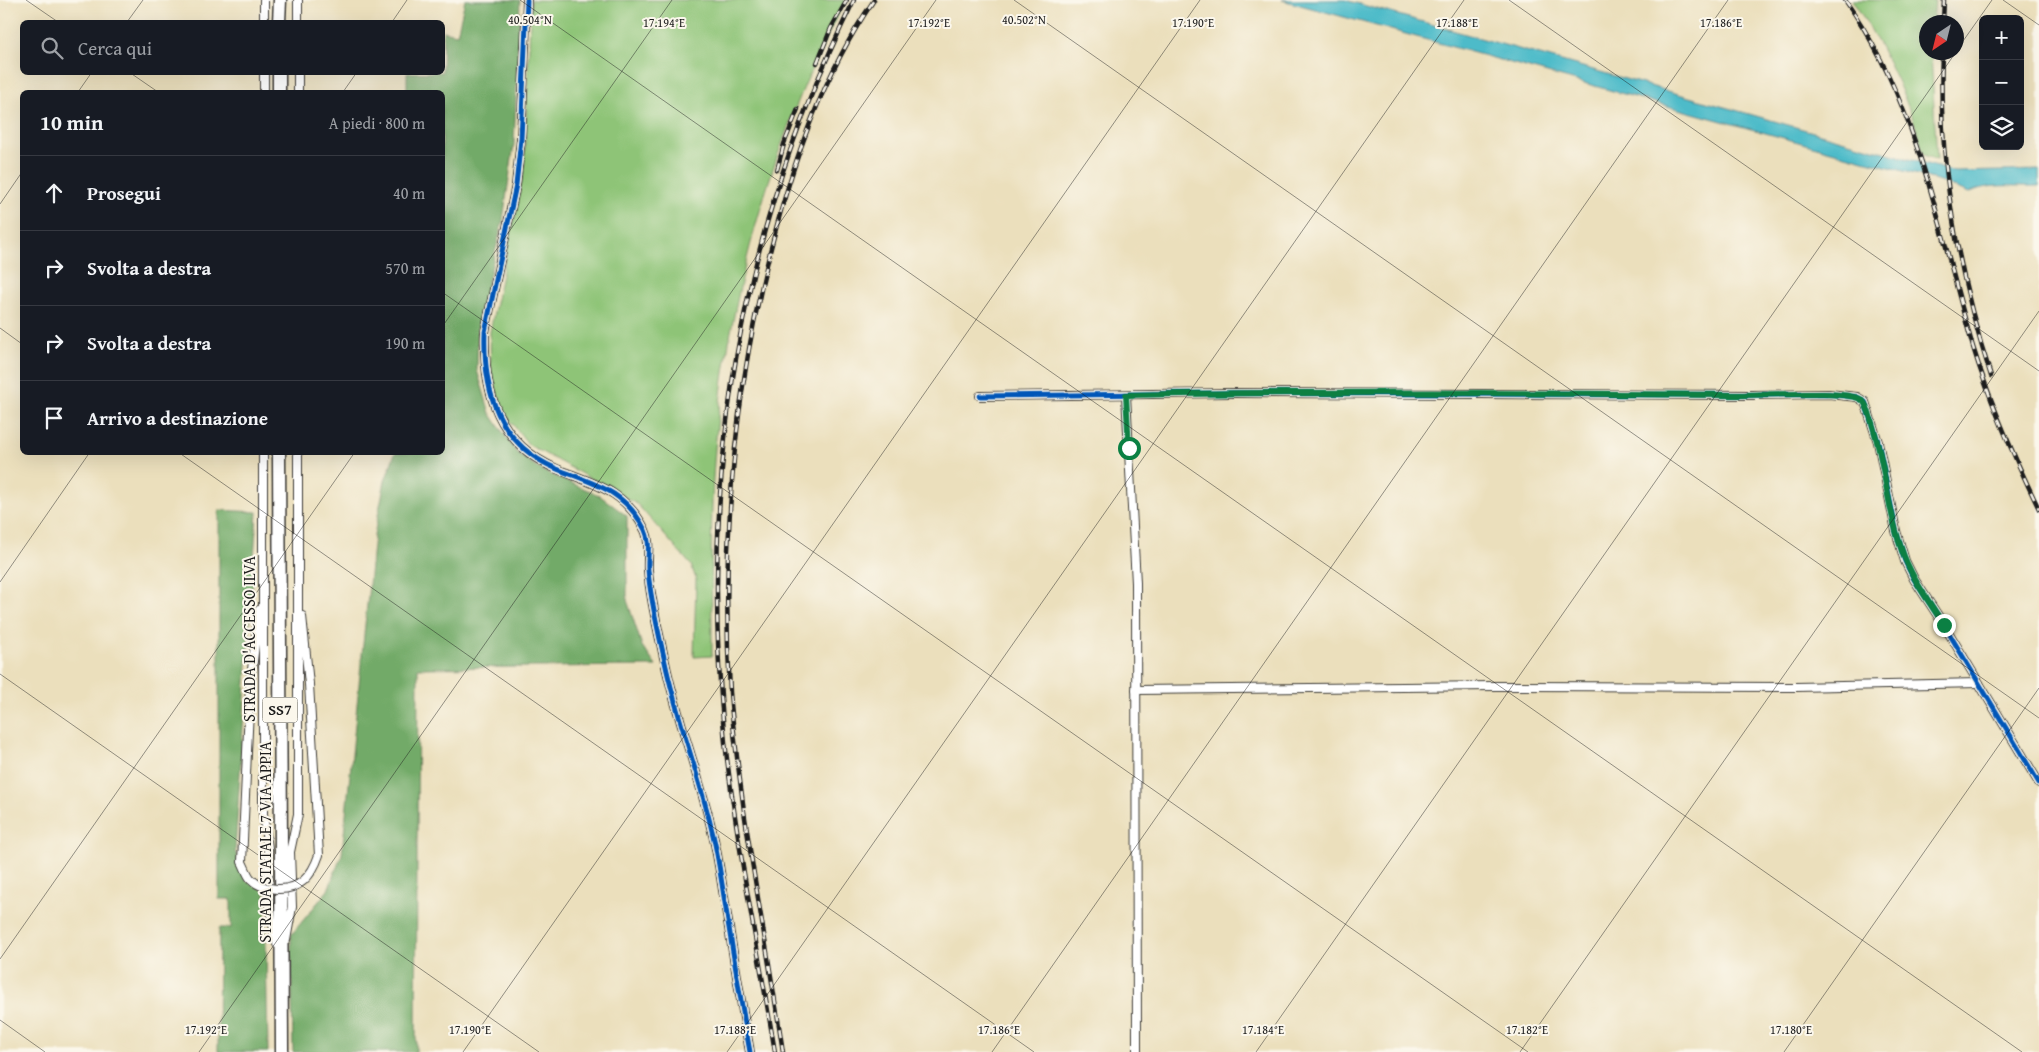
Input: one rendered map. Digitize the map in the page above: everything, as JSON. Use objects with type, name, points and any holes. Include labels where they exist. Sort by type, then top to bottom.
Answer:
[{"type":"main road","points":[[280,0],[280,20]]},
{"type":"main road","points":[[279,75],[279,90]]},
{"type":"main road","name":"STRADA STATALE 7 VIA APPIA","points":[[280,455],[282,1052]]},
{"type":"street","points":[[264,0],[264,20]]},
{"type":"street","points":[[298,0],[298,20]]},
{"type":"street","points":[[527,0],[521,139],[516,185],[485,332],[486,370],[489,390],[493,405],[512,437],[521,447],[544,463],[596,483],[610,491],[630,507],[646,532],[649,551],[648,570],[665,664],[713,831],[750,1052]]},
{"type":"street","points":[[264,75],[264,90]]},
{"type":"street","points":[[298,75],[298,90]]},
{"type":"street","points":[[980,396],[1272,393],[1751,396],[1830,394],[1857,396],[1864,402],[1878,442],[1896,531],[1905,561],[1914,579],[2039,783]]},
{"type":"street","points":[[1126,395],[1136,574],[1136,1052]]},
{"type":"street","name":"STRADA D'ACCESSO ILVA","points":[[263,455],[263,814],[268,848],[269,906],[282,967]]},
{"type":"street","points":[[282,967],[292,907],[290,852],[298,814],[298,455]]},
{"type":"street","points":[[263,574],[250,687],[242,862],[250,879],[264,888],[290,889],[305,880],[315,867],[319,855],[309,684],[298,572]]},
{"type":"street","points":[[1136,690],[1495,686],[1796,687],[1979,683]]},
{"type":"green space","points":[[465,0],[520,0],[514,144],[503,220],[478,323],[477,370],[490,413],[516,452],[541,470],[599,495],[627,516],[627,600],[642,646],[656,666],[418,668],[416,1052],[293,1052],[291,935],[328,890],[342,854],[374,535],[385,481],[394,455],[445,455],[445,90],[407,90],[407,75],[445,75],[445,31],[457,34]]},
{"type":"green space","points":[[531,0],[846,0],[819,54],[794,112],[772,171],[739,293],[718,417],[713,478],[711,545],[712,656],[694,657],[696,579],[691,565],[637,504],[529,445],[504,413],[491,374],[490,332],[524,169]]},
{"type":"green space","points":[[1852,0],[1935,0],[1934,15],[1919,15],[1919,60],[1931,60],[1937,160],[1924,155],[1905,98],[1881,47]]},
{"type":"green space","points":[[219,510],[257,512],[235,851],[246,880],[265,891],[268,1052],[218,1052],[219,928],[231,928],[231,899],[219,899]]},
{"type":"water","points":[[1282,0],[1345,0],[1955,172],[2039,170],[2039,186],[1994,186],[1969,193],[1940,181]]},
{"type":"railway","points":[[817,63],[831,28],[847,0]]},
{"type":"railway","points":[[775,1052],[742,859],[725,742],[719,673],[717,604],[722,466],[730,397],[741,329],[756,262],[775,196],[801,121],[854,0]]},
{"type":"railway","points":[[783,1052],[744,811],[731,707],[727,579],[733,466],[748,354],[772,244],[790,180],[800,149],[825,87],[856,28],[874,0]]},
{"type":"railway","points":[[1845,0],[1870,39],[1891,81],[1909,124],[1924,168],[1973,347],[1987,389],[2003,430],[2039,509]]},
{"type":"railway","points":[[1943,15],[1944,0]]},
{"type":"railway","points":[[1942,60],[1943,135],[1952,216],[1968,297],[1991,376]]},
{"type":"railway","points":[[777,170],[784,144],[798,109]]},
{"type":"cycle path","points":[[527,0],[521,139],[516,185],[485,332],[485,354],[491,395],[498,414],[508,430],[521,445],[537,458],[557,469],[596,484],[618,497],[637,517],[647,535],[649,581],[655,616],[670,683],[714,840],[750,1052]]},
{"type":"cycle path","points":[[980,396],[1233,393],[1829,394],[1857,397],[1865,402],[1878,442],[1896,531],[1905,561],[1914,579],[1944,625],[2039,783]]},
{"type":"route","points":[[1129,448],[1126,395],[1321,393],[1751,396],[1830,394],[1857,396],[1864,402],[1878,442],[1896,531],[1905,561],[1914,579],[1944,625]]}]
